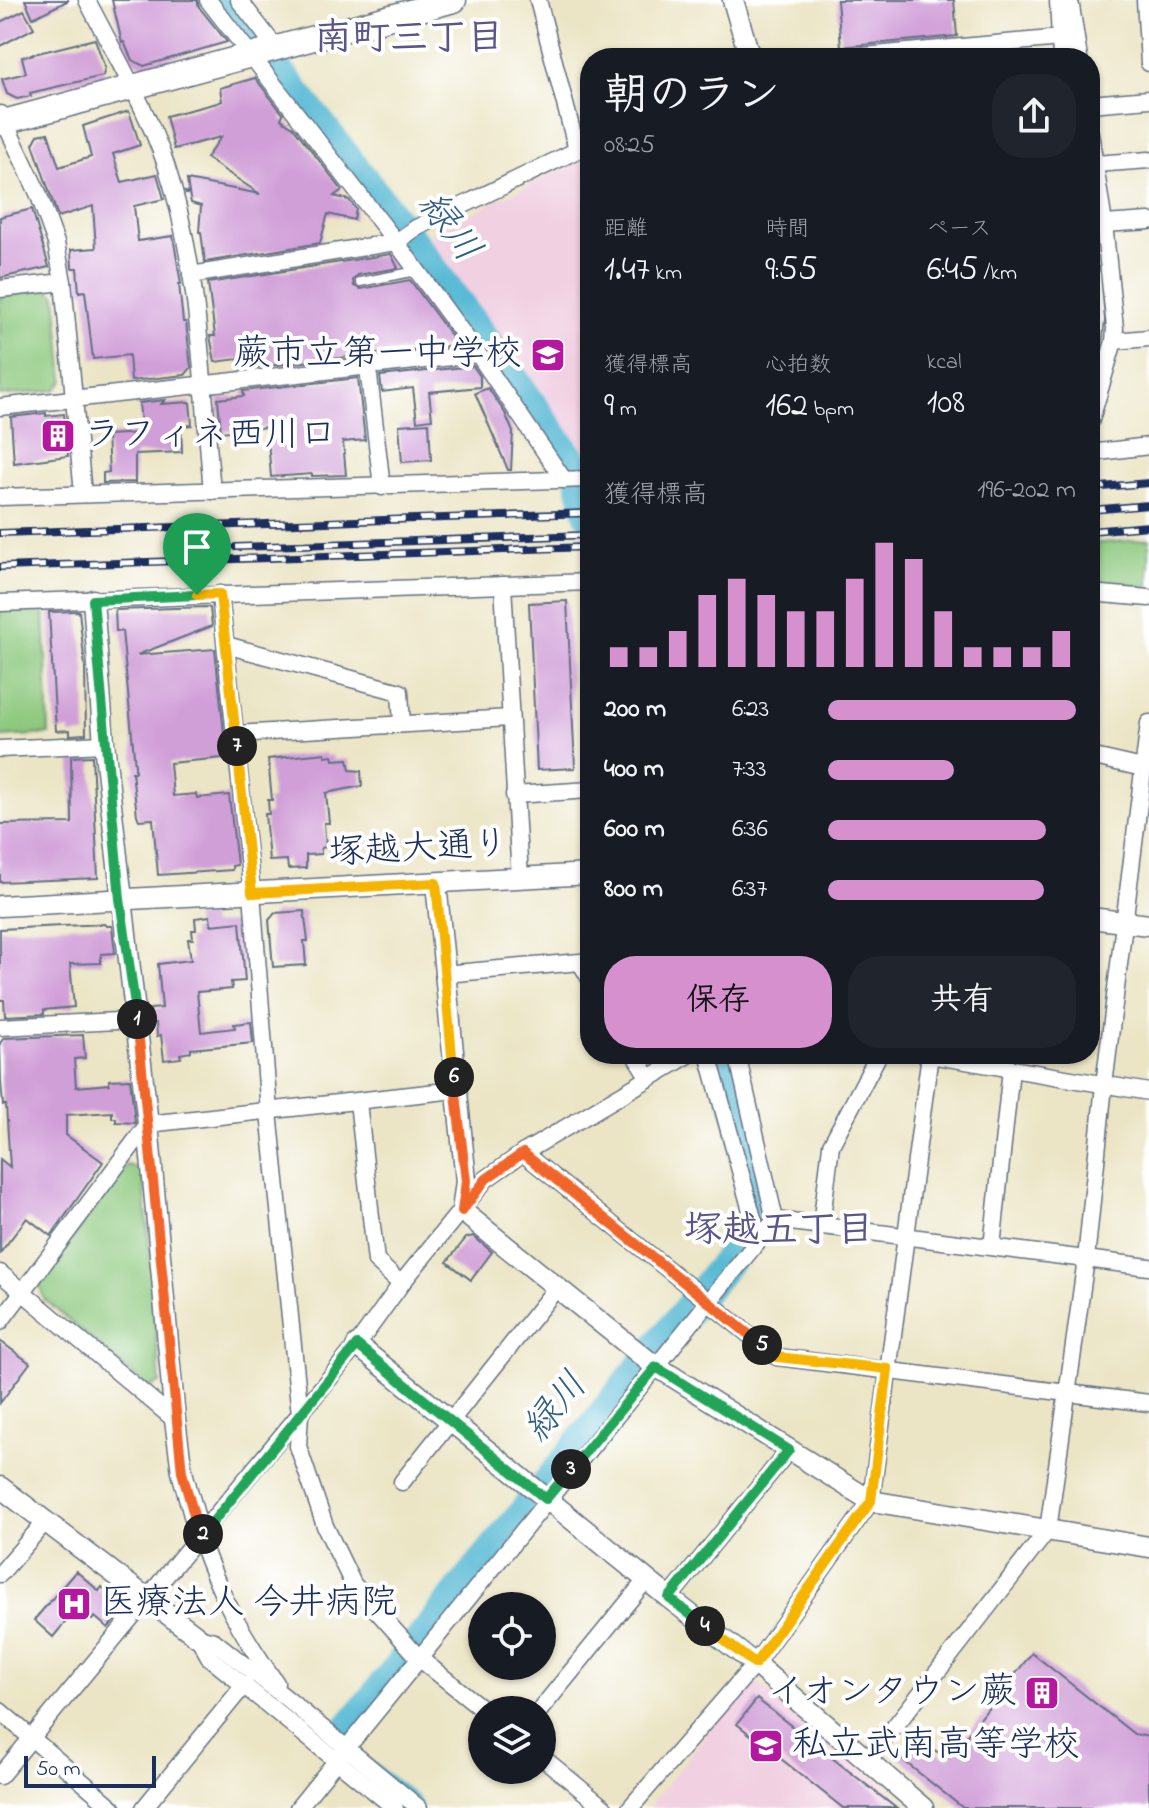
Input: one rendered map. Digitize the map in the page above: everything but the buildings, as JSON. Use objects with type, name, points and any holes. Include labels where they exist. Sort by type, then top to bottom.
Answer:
[{"type":"main road","points":[[2,119],[132,88],[443,2]]},
{"type":"street","points":[[87,0],[132,88],[165,163],[182,221],[191,275],[212,491]]},
{"type":"street","points":[[208,0],[236,34],[262,52]]},
{"type":"street","points":[[239,0],[262,52],[564,480]]},
{"type":"street","points":[[538,0],[580,134]]},
{"type":"street","points":[[733,0],[747,48]]},
{"type":"street","points":[[1062,0],[1062,48]]},
{"type":"street","points":[[1062,0],[1071,6],[1077,48]]},
{"type":"street","points":[[1145,0],[1149,63]]},
{"type":"street","points":[[1100,103],[1149,99]]},
{"type":"street","points":[[2,119],[38,193],[56,243],[63,282],[83,494]]},
{"type":"street","points":[[191,275],[396,242],[416,228],[580,149]]},
{"type":"street","points":[[1100,164],[1149,160]]},
{"type":"street","points":[[1100,197],[1114,341],[1100,389]]},
{"type":"street","points":[[1104,224],[1149,221]]},
{"type":"street","points":[[0,289],[63,282]]},
{"type":"street","points":[[1114,341],[1149,338]]},
{"type":"street","points":[[0,407],[478,354]]},
{"type":"street","points":[[368,368],[382,487]]},
{"type":"street","points":[[1100,452],[1149,446]]},
{"type":"street","points":[[0,497],[580,479]]},
{"type":"street","points":[[0,603],[580,582]]},
{"type":"street","points":[[503,585],[520,878]]},
{"type":"street","points":[[220,594],[252,893],[269,1112],[300,1414],[298,1446],[325,1526],[353,1584],[414,1653],[468,1697]]},
{"type":"street","points":[[1100,594],[1149,598]]},
{"type":"street","points":[[93,600],[104,744],[120,899],[137,1020],[182,1472],[212,1576],[242,1635],[286,1698]]},
{"type":"street","points":[[226,645],[400,692],[402,724]]},
{"type":"street","points":[[236,734],[510,718]]},
{"type":"street","points":[[867,1762],[1048,1530],[1086,1259],[1104,1085],[1149,723]]},
{"type":"street","points":[[0,749],[104,744]]},
{"type":"street","points":[[1100,758],[1143,768]]},
{"type":"street","points":[[514,795],[580,791]]},
{"type":"street","name":"塚越大通り","points":[[0,906],[580,875]]},
{"type":"street","points":[[436,883],[466,1181],[462,1211]]},
{"type":"street","points":[[1100,919],[1149,925]]},
{"type":"street","points":[[444,974],[580,962]]},
{"type":"street","points":[[0,1027],[137,1020]]},
{"type":"street","points":[[640,1064],[649,1078]]},
{"type":"street","points":[[0,1776],[357,1345],[401,1284],[486,1179],[523,1153],[673,1064]]},
{"type":"street","points":[[711,1064],[759,1239]]},
{"type":"street","points":[[739,1064],[775,1220]]},
{"type":"street","points":[[821,1226],[831,1145],[874,1064]]},
{"type":"street","points":[[630,1808],[755,1664],[871,1501],[927,1064]]},
{"type":"street","points":[[983,1064],[1149,1092]]},
{"type":"street","points":[[992,1247],[1011,1069]]},
{"type":"street","points":[[0,1322],[148,1124],[455,1090]]},
{"type":"street","points":[[358,1102],[376,1261],[401,1284]]},
{"type":"street","points":[[523,1153],[777,1357],[1149,1403]]},
{"type":"street","points":[[462,1211],[648,1361],[871,1501],[1149,1547]]},
{"type":"street","points":[[775,1220],[1086,1259],[1148,1263]]},
{"type":"street","points":[[298,1808],[414,1653],[648,1361],[775,1220]]},
{"type":"street","points":[[0,1273],[175,1420]]},
{"type":"street","points":[[402,1482],[558,1286]]},
{"type":"street","points":[[357,1345],[646,1580],[755,1664],[923,1808]]},
{"type":"street","points":[[669,1598],[789,1450]]},
{"type":"street","points":[[0,1487],[198,1637],[210,1658],[419,1808]]},
{"type":"street","points":[[0,1574],[45,1522]]},
{"type":"street","points":[[551,1696],[646,1580]]},
{"type":"street","points":[[198,1637],[214,1641],[286,1698],[395,1808]]},
{"type":"street","points":[[144,1808],[245,1684]]},
{"type":"street","points":[[0,1711],[113,1808]]},
{"type":"street","points":[[556,1769],[604,1808]]},
{"type":"lane","points":[[360,282],[417,271]]},
{"type":"shaded area","name":"蕨市立第一中学校","points":[[580,161],[580,457],[420,238]]},
{"type":"shaded area","name":"私立武南高等学校","points":[[755,1681],[912,1808],[648,1808],[746,1684]]},
{"type":"green space","points":[[45,288],[56,295],[64,381],[55,390],[0,396],[0,297]]},
{"type":"green space","points":[[1149,539],[1149,587],[1100,583],[1100,543]]},
{"type":"green space","points":[[44,609],[49,734],[0,737],[0,611]]},
{"type":"green space","points":[[127,1165],[143,1170],[160,1383],[148,1388],[44,1299],[39,1283]]},
{"type":"waterway","name":"緑川","points":[[223,0],[417,249],[580,476]]},
{"type":"waterway","name":"緑川","points":[[406,1808],[345,1759],[339,1747],[348,1730],[762,1218],[727,1064]]},
{"type":"railway","points":[[1100,487],[1149,483]]},
{"type":"railway","points":[[1100,509],[1149,505]]},
{"type":"railway","points":[[0,533],[580,513]]},
{"type":"railway","points":[[1100,530],[1149,526]]},
{"type":"railway","points":[[236,547],[580,535]]},
{"type":"railway","points":[[0,567],[580,547]]},
{"type":"place","name":"蕨市立第一中学校","points":[[548,355]]},
{"type":"place","name":"ラフィネ西川口","points":[[58,436]]},
{"type":"place","name":"医療法人 今井病院","points":[[74,1604]]},
{"type":"place","name":"イオンタウン蕨","points":[[1042,1693]]},
{"type":"place","name":"私立武南高等学校","points":[[766,1746]]},
{"type":"district","name":"南町三丁目","points":[[409,40]]},
{"type":"district","name":"塚越五丁目","points":[[779,1232]]},
{"type":"route","points":[[220,594],[252,893],[436,883],[466,1181],[462,1211],[486,1179],[523,1153],[777,1357],[888,1369],[871,1501],[755,1664],[669,1598],[789,1450],[656,1367],[546,1499],[357,1345],[200,1537],[182,1472],[175,1420],[148,1124],[104,744],[93,600],[197,595],[220,594]]}]
